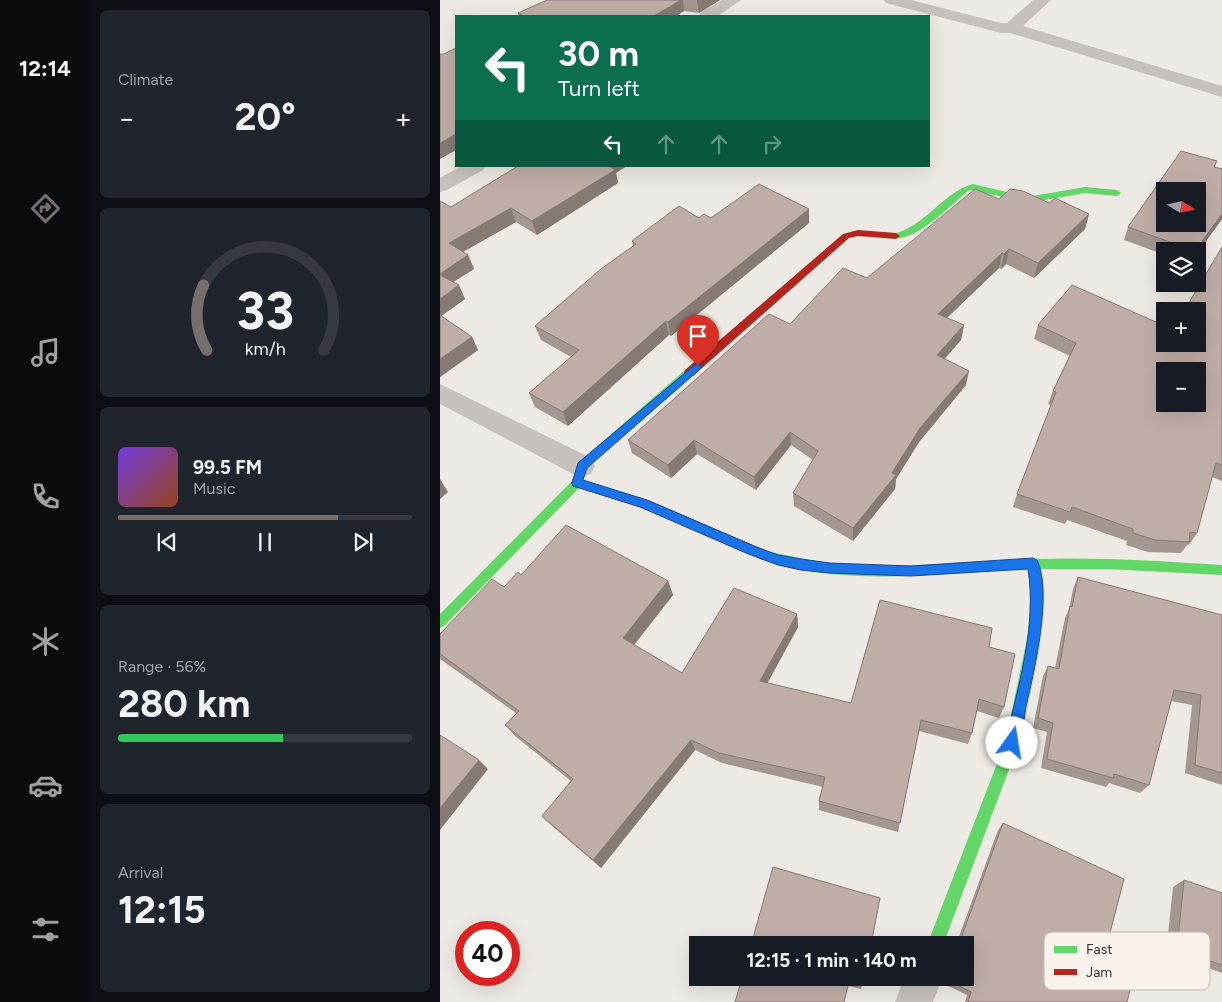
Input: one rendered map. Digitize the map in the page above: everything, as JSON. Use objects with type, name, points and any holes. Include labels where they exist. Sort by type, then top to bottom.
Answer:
[{"type":"street","points":[[708,15],[733,0]]},
{"type":"street","points":[[892,0],[1002,28],[1011,28],[1222,92]]},
{"type":"street","points":[[1011,28],[1043,0]]},
{"type":"street","points":[[440,186],[474,167]]},
{"type":"street","points":[[440,622],[580,475],[846,236],[859,232],[888,237],[906,234],[965,189],[973,187],[1027,200],[1086,190],[1117,192]]},
{"type":"street","points":[[440,393],[580,475],[750,550],[778,560],[830,568],[911,571],[1090,562],[1222,570]]},
{"type":"street","points":[[938,936],[1012,743],[1034,634],[1037,587],[1033,564]]},
{"type":"street","points":[[914,1002],[920,986]]},
{"type":"building","points":[[547,0],[681,0],[656,15],[522,15],[518,13]]},
{"type":"building","points":[[455,48],[455,135],[440,143],[440,54]]},
{"type":"building","points":[[1181,151],[1217,161],[1214,167],[1222,169],[1222,214],[1202,242],[1170,242],[1128,227],[1156,187],[1156,232],[1206,232],[1206,182],[1159,182]]},
{"type":"building","points":[[516,167],[610,167],[615,170],[532,221],[511,208],[449,243],[468,255],[440,274],[440,201],[451,207]]},
{"type":"building","points":[[759,184],[809,209],[668,322],[666,321],[563,412],[529,393],[579,350],[535,326],[601,269],[636,244],[632,241],[679,206],[699,218],[704,214],[711,218]]},
{"type":"building","points":[[975,189],[999,199],[1010,189],[1023,191],[1049,203],[1055,198],[1089,214],[1038,263],[1009,249],[1004,254],[1002,253],[938,314],[964,325],[937,355],[969,371],[920,428],[892,473],[896,475],[853,528],[793,493],[818,451],[790,432],[754,477],[694,440],[668,465],[628,440],[769,314],[790,324],[843,268],[867,278]]},
{"type":"building","points":[[1222,247],[1222,465],[1216,463],[1197,533],[1190,532],[1189,542],[1155,540],[1133,533],[1133,529],[1072,507],[1070,512],[1017,494],[1056,392],[1053,391],[1076,343],[1038,325],[1072,285],[1156,322],[1156,352],[1206,352],[1206,302],[1189,302],[1195,292],[1206,292],[1206,274]]},
{"type":"building","points":[[440,275],[459,285],[440,299]]},
{"type":"building","points":[[440,315],[472,337],[440,359]]},
{"type":"building","points":[[566,525],[668,581],[623,638],[682,673],[734,588],[797,614],[760,681],[851,703],[880,600],[992,628],[989,647],[1015,654],[1004,707],[979,699],[972,733],[921,720],[900,823],[819,801],[825,777],[719,753],[691,740],[593,860],[542,816],[573,779],[505,725],[519,711],[440,654],[440,634],[492,579],[504,587],[518,572],[521,575]]},
{"type":"building","points":[[1078,577],[1222,615],[1222,773],[1195,765],[1201,695],[1174,690],[1149,785],[1114,774],[1113,778],[1047,759],[1053,723],[1038,718],[1048,666],[1059,669],[1070,606],[1072,607]]},
{"type":"building","points":[[440,735],[479,760],[440,808]]},
{"type":"building","points":[[1003,823],[1124,879],[1110,932],[1044,932],[1044,990],[1130,990],[1127,1002],[968,1002],[971,992],[959,986],[974,986],[974,936],[962,936]]},
{"type":"building","points":[[773,867],[880,898],[873,936],[754,936]]},
{"type":"building","points":[[1184,880],[1222,893],[1222,965],[1210,961],[1210,932],[1179,932]]},
{"type":"building","points":[[740,986],[848,986],[844,1002],[735,1002]]},
{"type":"traffic: fast","points":[[896,236],[905,234],[923,224],[965,189],[973,187],[1027,200],[1085,190],[1117,193]]},
{"type":"traffic: fast","points":[[440,622],[577,483],[582,466],[689,373]]},
{"type":"traffic: fast","points":[[763,555],[830,568],[864,570],[1059,564],[1129,565],[1222,570]]},
{"type":"traffic: fast","points":[[938,936],[1012,743],[1034,634],[1037,587],[1033,564]]},
{"type":"traffic: jam","points":[[689,373],[846,236],[858,233],[896,236]]},
{"type":"traffic: jam","points":[[577,483],[646,504],[763,555]]},
{"type":"route","points":[[698,366],[582,466],[577,483],[643,503],[750,550],[778,560],[830,568],[911,571],[1033,564],[1037,587],[1034,634],[1012,743]]}]
